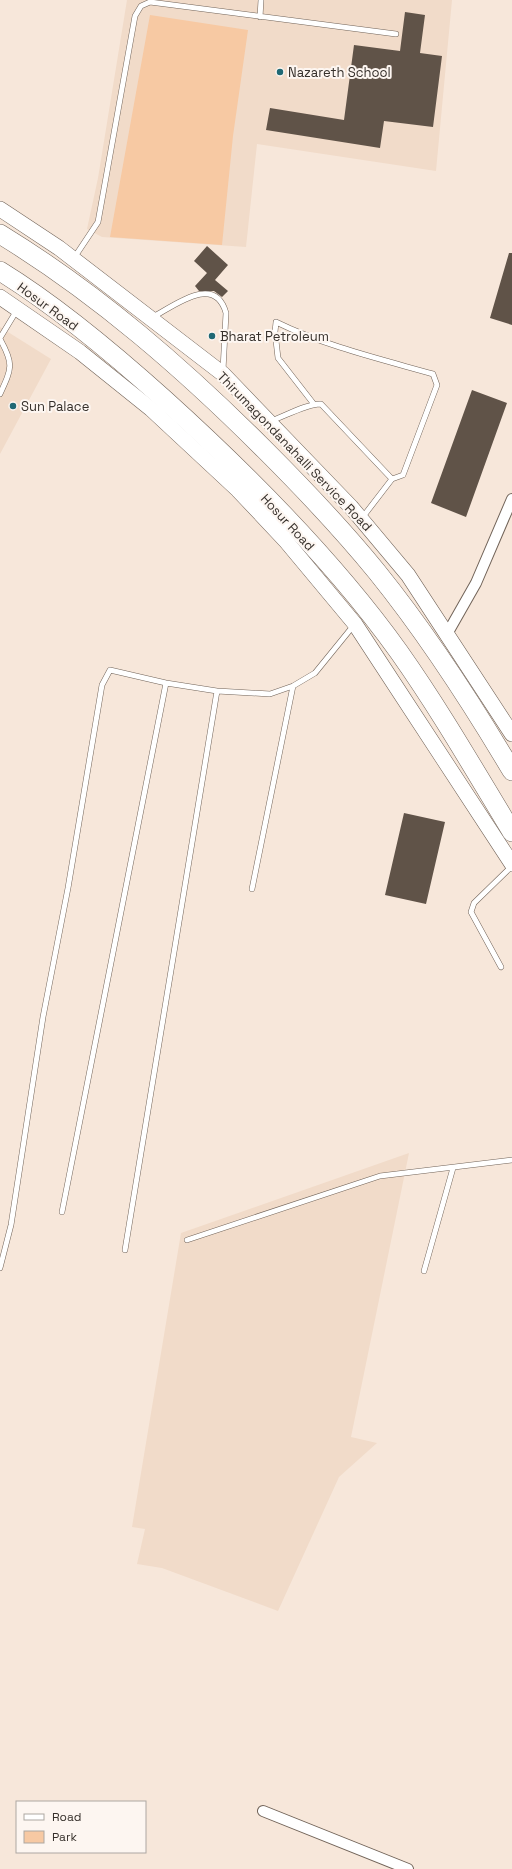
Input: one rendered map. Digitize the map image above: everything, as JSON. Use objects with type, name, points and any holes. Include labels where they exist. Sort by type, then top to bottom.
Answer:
[{"type":"highway","points":[[0,234],[65,277],[136,331],[228,413],[305,491],[373,567],[412,618],[478,714],[512,771]]},
{"type":"highway","name":"Hosur Road","points":[[0,271],[63,316],[127,366],[232,463],[329,565],[400,652],[455,738],[512,832]]},
{"type":"street","name":"Thirumagondanahalli Service Road","points":[[0,210],[73,259],[223,374],[362,519],[408,575],[512,734]]},
{"type":"street","points":[[0,297],[80,352],[151,409],[238,490],[285,540],[355,624],[512,865]]},
{"type":"street","points":[[446,634],[476,583],[512,499]]},
{"type":"street","points":[[263,1811],[408,1869]]},
{"type":"lane","points":[[260,17],[261,0]]},
{"type":"lane","points":[[73,259],[98,222],[135,16],[141,6],[150,2],[396,34]]},
{"type":"lane","points":[[151,318],[196,295],[207,293],[215,297],[224,307],[226,313],[223,374]]},
{"type":"lane","points":[[0,394],[11,370],[9,354],[0,338],[17,309]]},
{"type":"lane","points":[[313,403],[278,358],[275,332],[276,322],[297,333],[359,353],[433,374],[437,385],[403,475],[392,479],[362,519]]},
{"type":"lane","points":[[268,421],[287,416],[313,403],[321,404],[392,479]]},
{"type":"lane","points":[[0,1268],[11,1225],[43,1017],[68,888],[102,685],[110,670],[166,683],[217,691],[270,694],[293,686],[315,674],[355,624]]},
{"type":"lane","points":[[62,1212],[166,683]]},
{"type":"lane","points":[[252,889],[293,686]]},
{"type":"lane","points":[[125,1250],[217,691]]},
{"type":"lane","points":[[501,967],[471,912],[474,903],[512,865]]},
{"type":"lane","points":[[187,1240],[380,1176],[512,1160]]},
{"type":"lane","points":[[424,1271],[453,1168]]},
{"type":"shaded area","name":"Nazareth School","points":[[127,0],[452,0],[436,171],[257,144],[246,247],[102,237],[87,229],[98,178]]},
{"type":"shaded area","name":"Sun Palace","points":[[0,327],[51,359],[0,454]]},
{"type":"shaded area","points":[[409,1153],[351,1437],[377,1443],[339,1477],[278,1611],[162,1568],[137,1564],[145,1529],[132,1527],[181,1233]]},
{"type":"green space","points":[[150,15],[248,30],[233,136],[222,245],[110,237]]},
{"type":"building","points":[[405,12],[425,15],[420,53],[442,56],[433,127],[384,121],[380,148],[266,130],[270,108],[344,120],[354,45],[400,51]]},
{"type":"building","points":[[207,246],[228,265],[215,280],[228,291],[222,297],[214,291],[199,291],[195,286],[207,273],[194,261]]},
{"type":"building","points":[[509,253],[512,253],[512,325],[490,318]]},
{"type":"building","points":[[472,390],[507,403],[466,517],[431,503]]},
{"type":"building","points":[[404,813],[445,822],[426,904],[385,895]]},
{"type":"place","name":"Nazareth School","points":[[280,72]]},
{"type":"place","name":"Bharat Petroleum","points":[[212,336]]},
{"type":"place","name":"Sun Palace","points":[[13,406]]}]
